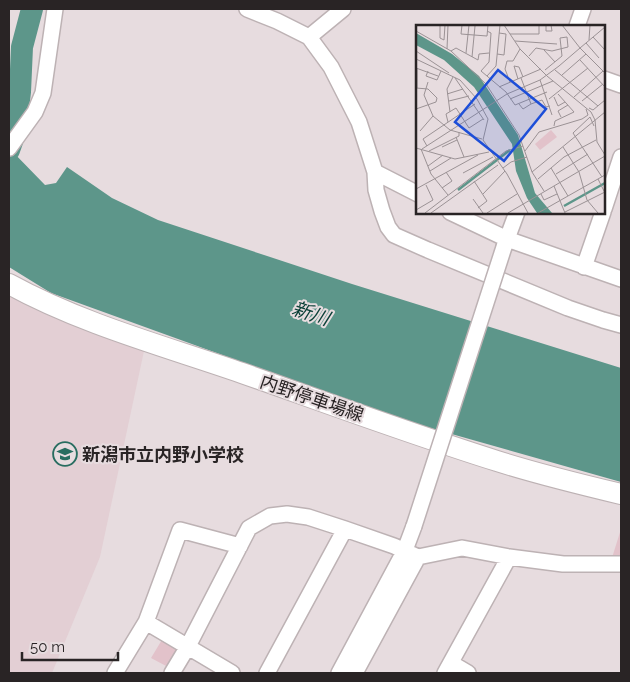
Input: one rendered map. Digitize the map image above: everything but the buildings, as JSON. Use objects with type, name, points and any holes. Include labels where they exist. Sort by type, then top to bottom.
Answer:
[{"type":"main road","name":"内野停車場線","points":[[9,284],[46,303],[105,327],[497,461],[573,483],[621,494]]},
{"type":"street","points":[[9,148],[35,112],[43,93],[55,9]]},
{"type":"street","points":[[247,9],[277,21],[309,38],[332,68],[359,122],[375,172],[376,190],[382,211],[388,227],[394,235],[568,308],[621,325]]},
{"type":"street","points":[[309,38],[343,9]]},
{"type":"street","points":[[577,25],[583,9]]},
{"type":"street","points":[[605,79],[621,85]]},
{"type":"street","points":[[605,205],[621,160]]},
{"type":"street","points":[[375,172],[416,193]]},
{"type":"street","points":[[454,214],[505,243],[621,279]]},
{"type":"street","points":[[355,673],[412,553],[414,526],[505,243],[516,214]]},
{"type":"street","points":[[584,267],[602,214]]},
{"type":"street","points":[[172,673],[187,648],[249,528],[270,516],[287,514],[308,517],[345,528],[412,553],[462,548],[563,564],[621,564]]},
{"type":"street","points":[[267,673],[345,528]]},
{"type":"street","points":[[115,673],[146,622],[180,530],[240,546]]},
{"type":"street","points":[[339,673],[412,553]]},
{"type":"street","points":[[468,673],[448,668],[509,556]]},
{"type":"street","points":[[146,622],[232,673]]},
{"type":"shaded area","name":"新潟市立内野小学校","points":[[9,293],[144,351],[100,557],[52,673],[9,673]]},
{"type":"shaded area","points":[[621,529],[621,561],[611,561]]},
{"type":"shaded area","points":[[163,638],[179,648],[168,667],[151,658]]},
{"type":"water","name":"新川","points":[[9,148],[45,185],[56,183],[67,167],[112,198],[158,220],[352,284],[621,368],[621,482],[402,420],[51,293],[9,267]]},
{"type":"waterway","points":[[9,150],[15,133],[20,92],[22,47],[32,9]]},
{"type":"place","name":"新潟市立内野小学校","points":[[65,454]]}]
